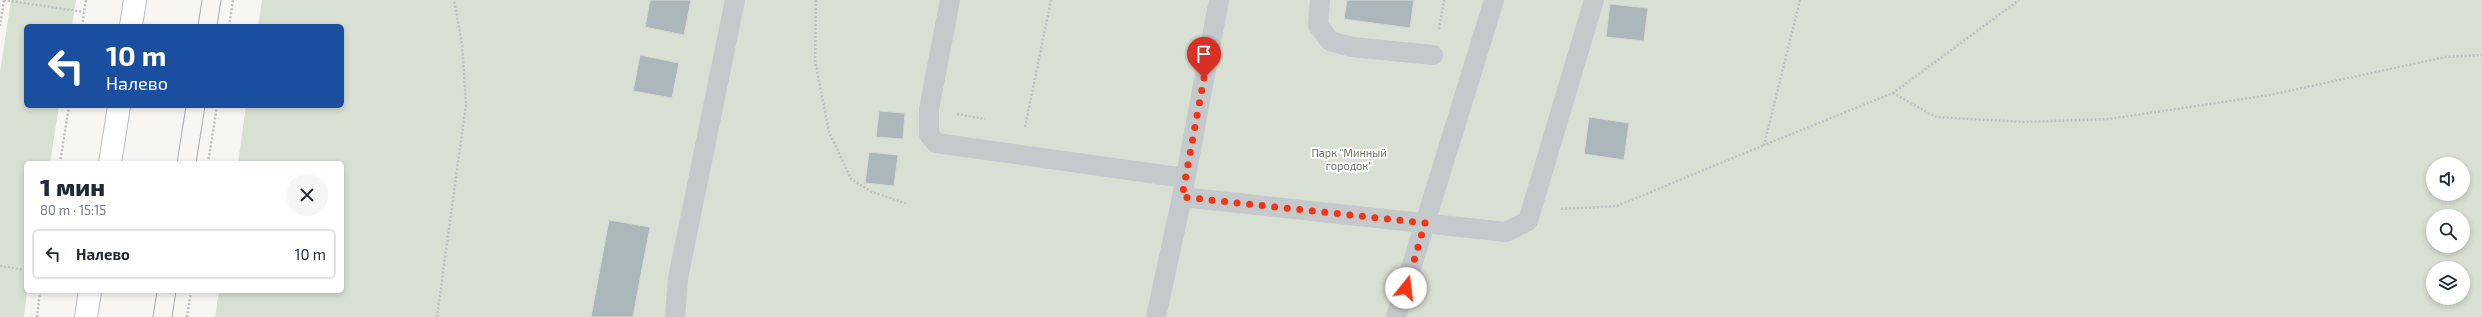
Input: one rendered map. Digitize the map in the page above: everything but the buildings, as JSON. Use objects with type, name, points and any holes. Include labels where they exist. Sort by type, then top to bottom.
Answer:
[{"type":"main road","points":[[131,24],[135,0]]},
{"type":"main road","points":[[110,161],[119,108]]},
{"type":"main road","points":[[86,317],[90,293]]},
{"type":"lane","points":[[675,317],[678,278],[735,0]]},
{"type":"lane","points":[[950,0],[929,109],[929,134],[936,143],[1184,187],[1425,223],[1506,232],[1528,221],[1533,210],[1594,0]]},
{"type":"lane","points":[[1156,317],[1184,187],[1218,0]]},
{"type":"lane","points":[[1320,0],[1318,25],[1330,41],[1352,47],[1433,55]]},
{"type":"lane","points":[[1396,317],[1494,0]]},
{"type":"path","points":[[0,26],[4,0],[84,12]]},
{"type":"path","points":[[82,24],[86,0]]},
{"type":"path","points":[[229,24],[233,0]]},
{"type":"path","points":[[437,317],[466,104],[462,44],[454,0]]},
{"type":"path","points":[[816,0],[815,61],[829,132],[851,178],[872,192],[908,204]]},
{"type":"path","points":[[1025,127],[1051,0]]},
{"type":"path","points":[[1764,145],[1800,0]]},
{"type":"path","points":[[1533,210],[1617,206],[1893,92],[2019,0]]},
{"type":"path","points":[[1893,92],[1936,117],[2024,122],[2109,119],[2270,95],[2445,58],[2482,54]]},
{"type":"path","points":[[60,161],[69,108]]},
{"type":"path","points":[[208,161],[217,108]]},
{"type":"path","points":[[0,266],[24,270]]},
{"type":"path","points":[[37,317],[40,293]]},
{"type":"path","points":[[187,317],[191,293]]},
{"type":"green space","points":[[11,0],[76,0],[72,24],[24,24],[24,108],[59,108],[50,161],[24,161],[24,293],[27,293],[24,317],[0,317],[0,72]]},
{"type":"green space","name":"Парк \"Минный городок\"","points":[[262,0],[2482,0],[2482,317],[215,317],[219,293],[344,293],[344,161],[238,161],[246,108],[344,108],[344,24],[258,24]]},
{"type":"tram line","points":[[198,24],[202,0]]},
{"type":"tram line","points":[[217,24],[221,0]]},
{"type":"tram line","points":[[177,161],[186,108]]},
{"type":"tram line","points":[[196,161],[205,108]]},
{"type":"tram line","points":[[153,317],[157,293]]},
{"type":"tram line","points":[[172,317],[176,293]]},
{"type":"route","points":[[1204,78],[1182,197],[1425,223],[1406,288]]}]
